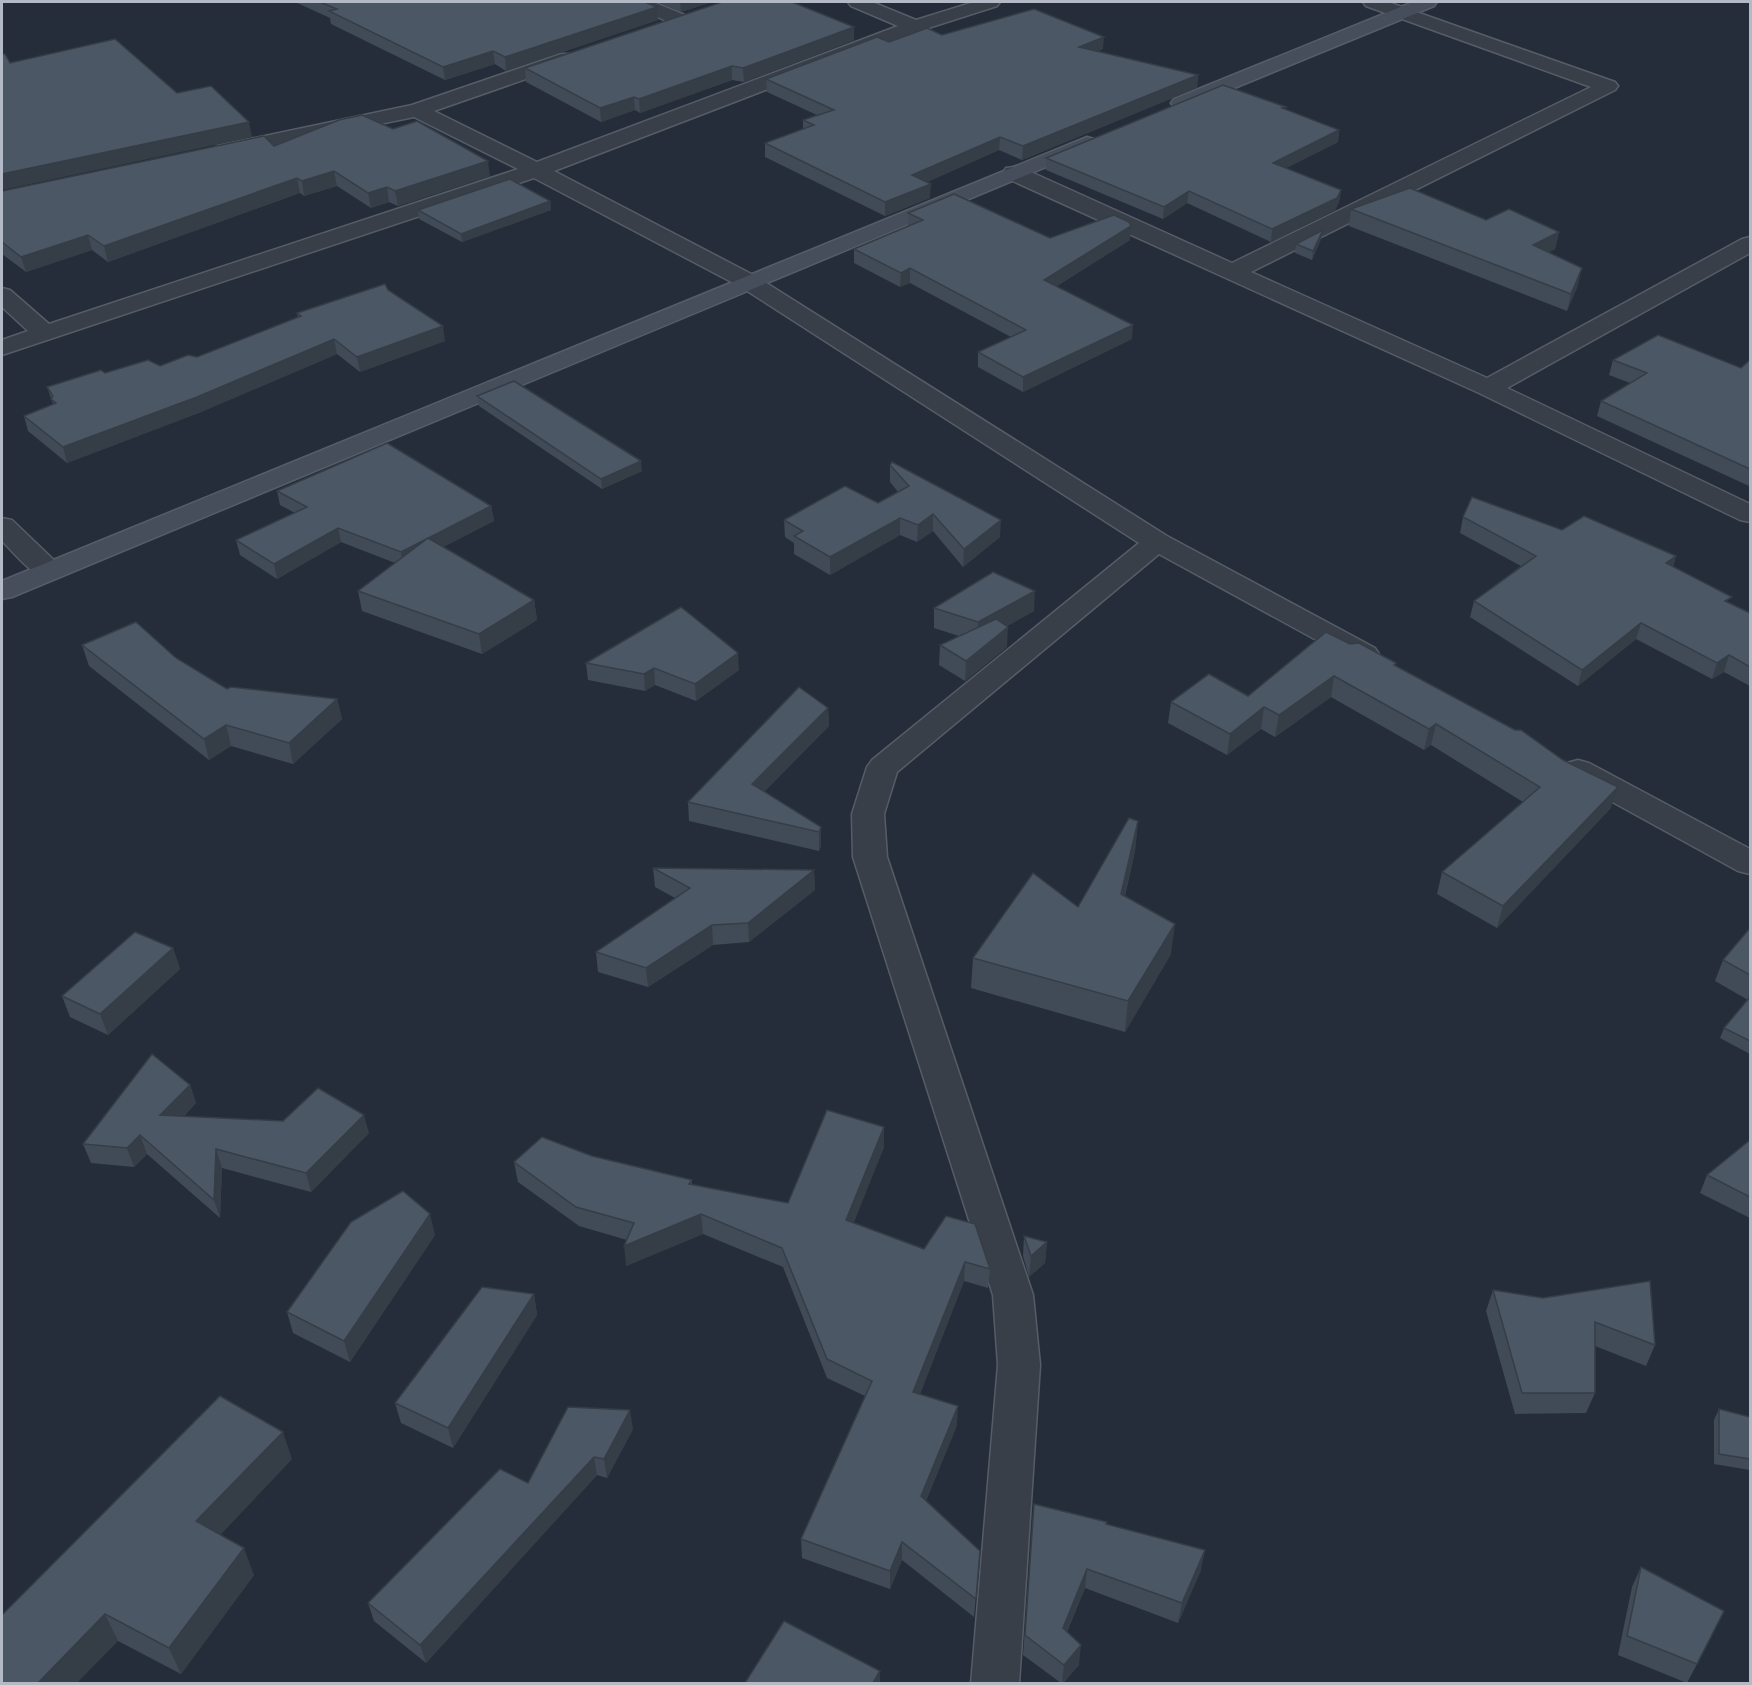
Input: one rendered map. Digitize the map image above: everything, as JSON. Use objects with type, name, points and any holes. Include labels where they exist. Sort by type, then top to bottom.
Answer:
[{"type":"street","points":[[639,2],[680,20]]},
{"type":"street","points":[[857,2],[915,27]]},
{"type":"street","points":[[2,348],[536,170],[915,27],[991,2]]},
{"type":"street","points":[[1233,272],[1608,86],[1372,2]]},
{"type":"street","points":[[1158,113],[1428,2]]},
{"type":"street","points":[[658,28],[702,13]]},
{"type":"street","points":[[206,154],[417,110],[581,54]]},
{"type":"street","points":[[417,110],[749,282],[1157,543],[1386,666]]},
{"type":"street","points":[[2,591],[1102,136]]},
{"type":"street","points":[[1014,173],[1488,388],[1750,514]]},
{"type":"street","points":[[1488,388],[1750,244]]},
{"type":"street","points":[[2,295],[44,333]]},
{"type":"street","points":[[2,526],[49,571]]},
{"type":"street","points":[[995,1683],[1018,1365],[1013,1295],[870,857],[868,814],[883,767],[1157,543]]},
{"type":"street","points":[[1553,756],[1750,863]]},
{"type":"building","points":[[320,2],[645,2],[657,7],[505,57],[493,51],[443,67],[329,11],[337,9]]},
{"type":"building","points":[[722,2],[792,2],[854,27],[743,68],[732,66],[639,99],[634,97],[600,108],[525,68]]},
{"type":"building","points":[[1034,9],[1104,37],[1079,47],[1198,75],[1023,146],[1000,137],[912,175],[931,184],[885,202],[765,143],[814,125],[803,120],[834,110],[766,79],[877,37],[889,42],[927,28],[942,35]]},
{"type":"building","points":[[115,39],[177,93],[211,86],[249,122],[2,174],[2,54],[5,54],[10,63]]},
{"type":"building","points":[[1223,85],[1286,107],[1282,108],[1339,130],[1273,163],[1341,190],[1337,198],[1272,229],[1189,191],[1164,207],[1046,158]]},
{"type":"building","points":[[362,115],[393,129],[417,121],[488,161],[395,191],[387,187],[368,193],[334,171],[302,181],[297,178],[104,246],[88,235],[21,257],[2,242],[2,191],[264,136],[274,146],[339,120]]},
{"type":"building","points":[[510,179],[550,201],[461,234],[418,210]]},
{"type":"building","points":[[1410,188],[1486,220],[1509,209],[1559,232],[1533,245],[1582,268],[1571,294],[1351,209]]},
{"type":"building","points":[[954,194],[1050,238],[1114,215],[1129,222],[1131,226],[1044,280],[1133,325],[1023,377],[978,352],[1026,330],[910,268],[901,273],[854,249],[923,220],[908,213]]},
{"type":"building","points":[[1323,230],[1313,251],[1296,244]]},
{"type":"building","points":[[385,284],[388,290],[443,326],[357,357],[334,339],[197,397],[63,447],[24,416],[56,403],[51,399],[53,396],[47,387],[101,370],[105,373],[148,360],[160,366],[188,355],[197,357],[301,316],[297,313]]},
{"type":"building","points":[[1658,335],[1741,368],[1750,360],[1750,469],[1601,401],[1647,373],[1613,360]]},
{"type":"building","points":[[514,381],[641,461],[601,479],[477,396]]},
{"type":"building","points":[[387,443],[491,506],[401,552],[338,528],[274,564],[236,540],[307,507],[277,491]]},
{"type":"building","points":[[892,462],[1001,520],[964,549],[933,514],[918,525],[900,518],[830,557],[794,536],[803,531],[784,520],[845,486],[878,503],[909,486],[890,465]]},
{"type":"building","points":[[1472,497],[1562,530],[1584,516],[1676,556],[1666,563],[1732,597],[1725,601],[1750,613],[1750,667],[1729,655],[1717,663],[1641,623],[1582,670],[1474,601],[1536,556],[1463,517]]},
{"type":"building","points":[[428,538],[534,600],[479,634],[358,591]]},
{"type":"building","points":[[993,572],[1035,591],[978,622],[934,608]]},
{"type":"building","points":[[681,607],[738,653],[695,684],[654,668],[644,674],[586,663]]},
{"type":"building","points":[[996,619],[1008,627],[966,661],[940,645]]},
{"type":"building","points":[[136,622],[176,658],[227,689],[231,687],[337,699],[289,743],[226,725],[204,739],[82,645]]},
{"type":"building","points":[[1326,632],[1350,644],[1359,643],[1396,663],[1394,665],[1515,730],[1521,730],[1563,760],[1618,787],[1503,906],[1442,872],[1540,787],[1436,724],[1429,729],[1334,676],[1279,715],[1264,707],[1230,734],[1171,702],[1209,674],[1248,696]]},
{"type":"building","points":[[799,687],[828,708],[752,784],[821,827],[819,832],[688,802]]},
{"type":"building","points":[[1129,818],[1138,821],[1121,894],[1175,924],[1128,1001],[973,958],[1033,873],[1078,907]]},
{"type":"building","points":[[653,868],[814,870],[748,923],[712,925],[646,968],[596,952],[690,888]]},
{"type":"building","points":[[1750,928],[1750,975],[1723,960]]},
{"type":"building","points":[[135,932],[173,948],[100,1014],[62,996]]},
{"type":"building","points":[[1750,997],[1750,1041],[1724,1028]]},
{"type":"building","points":[[152,1054],[190,1085],[160,1115],[283,1121],[318,1088],[364,1115],[306,1173],[216,1149],[214,1200],[140,1135],[127,1148],[83,1144]]},
{"type":"building","points":[[827,1110],[884,1127],[846,1220],[924,1249],[946,1216],[975,1224],[990,1269],[965,1262],[913,1392],[958,1406],[921,1496],[980,1551],[976,1599],[902,1542],[890,1571],[801,1539],[872,1381],[827,1359],[782,1248],[701,1214],[624,1246],[634,1223],[576,1207],[514,1162],[542,1137],[592,1156],[692,1180],[689,1184],[788,1203]]},
{"type":"building","points":[[1750,1140],[1750,1197],[1707,1175]]},
{"type":"building","points":[[403,1191],[430,1214],[344,1341],[287,1312],[351,1222]]},
{"type":"building","points":[[1024,1236],[1047,1242],[1031,1256]]},
{"type":"building","points":[[1650,1281],[1655,1345],[1595,1322],[1595,1393],[1522,1393],[1493,1290],[1543,1298]]},
{"type":"building","points":[[482,1287],[534,1294],[448,1428],[395,1403]]},
{"type":"building","points":[[220,1396],[283,1432],[196,1521],[244,1548],[169,1648],[105,1614],[38,1683],[2,1683],[2,1615]]},
{"type":"building","points":[[568,1407],[630,1410],[604,1459],[594,1457],[420,1645],[368,1603],[500,1469],[528,1483]]},
{"type":"building","points":[[1719,1409],[1750,1417],[1750,1459],[1719,1454]]},
{"type":"building","points":[[1034,1504],[1205,1550],[1182,1603],[1087,1569],[1063,1628],[1081,1645],[1064,1665],[1025,1635]]},
{"type":"building","points":[[1641,1567],[1724,1611],[1697,1664],[1627,1636]]},
{"type":"building","points":[[784,1621],[880,1671],[873,1683],[745,1683]]}]
